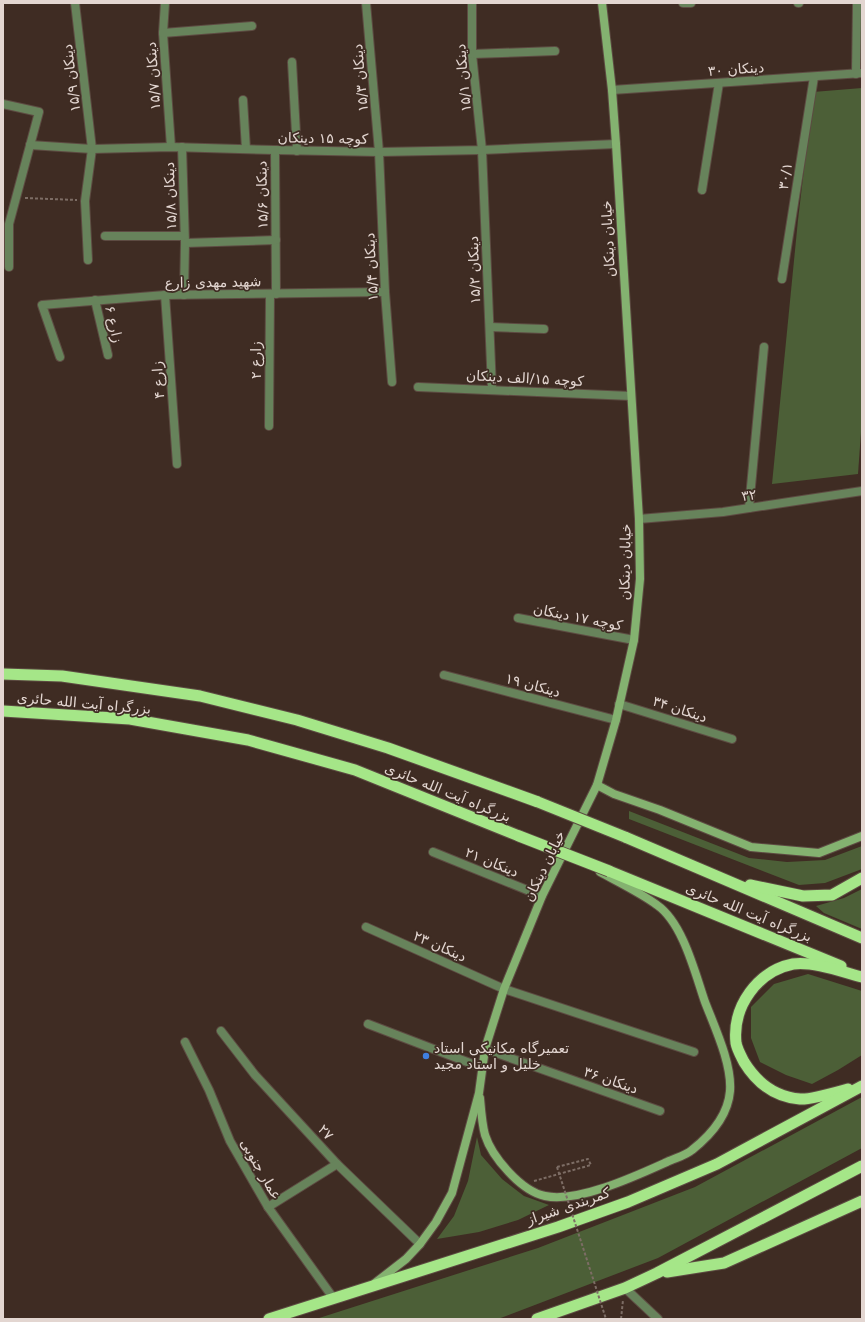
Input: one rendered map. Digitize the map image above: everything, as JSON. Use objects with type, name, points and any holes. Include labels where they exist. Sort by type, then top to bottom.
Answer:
[{"type":"highway","name":"بزرگراه آیت الله حائری","points":[[3,674],[62,676],[200,696],[297,720],[388,748],[538,802],[862,938]]},
{"type":"highway","name":"بزرگراه آیت الله حائری","points":[[3,712],[130,719],[248,740],[355,770],[519,836],[573,856],[862,976]]},
{"type":"highway","points":[[724,879],[802,896],[832,894],[862,878]]},
{"type":"highway","points":[[861,1086],[801,1099],[780,1095],[763,1085],[750,1072],[741,1057],[736,1044],[736,1030],[738,1016],[741,1009],[756,984],[775,970],[794,964],[813,965],[862,976]]},
{"type":"highway","name":"کمربندی شیراز","points":[[269,1319],[558,1227],[628,1202],[716,1164],[861,1086]]},
{"type":"highway","points":[[537,1319],[625,1288],[657,1273],[862,1166]]},
{"type":"highway","points":[[657,1273],[724,1263],[862,1201]]},
{"type":"main road","name":"خیابان دینکان","points":[[479,1093],[485,1050],[504,989],[542,896],[597,785],[616,720],[634,640],[640,579],[639,519],[616,144],[612,90],[602,3]]},
{"type":"main road","points":[[597,785],[614,794],[660,810],[751,847],[819,853],[862,836]]},
{"type":"main road","points":[[479,1093],[485,1135],[498,1161],[522,1184],[543,1196],[563,1197],[580,1194],[642,1173],[691,1151],[712,1132],[723,1117],[730,1092],[728,1066],[683,940],[672,920],[658,905],[573,856]]},
{"type":"main road","points":[[368,1288],[406,1259],[420,1244],[436,1222],[452,1193],[479,1093]]},
{"type":"street","name":"۱۵/۹ دینکان","points":[[76,3],[92,149],[85,201],[88,260]]},
{"type":"street","name":"۱۵/۷ دینکان","points":[[164,3],[163,33],[171,147]]},
{"type":"street","name":"۱۵/۳ دینکان","points":[[366,3],[379,152]]},
{"type":"street","name":"۱۵/۱ دینکان","points":[[472,3],[472,54],[482,150]]},
{"type":"street","points":[[683,3],[691,3]]},
{"type":"street","points":[[857,3],[859,73]]},
{"type":"street","points":[[163,33],[252,26]]},
{"type":"street","points":[[472,54],[556,51]]},
{"type":"street","points":[[292,62],[297,151]]},
{"type":"street","name":"۳۰ دینکان","points":[[612,90],[859,73]]},
{"type":"street","name":"۳۰/۱","points":[[782,279],[814,77]]},
{"type":"street","points":[[702,190],[719,83]]},
{"type":"street","points":[[243,100],[246,149]]},
{"type":"street","points":[[3,104],[39,112],[9,224],[9,267]]},
{"type":"street","name":"کوچه ۱۵ دینکان","points":[[30,144],[92,149],[182,147],[379,152],[482,150],[616,144]]},
{"type":"street","name":"۱۵/۸ دینکان","points":[[182,147],[185,240],[184,295]]},
{"type":"street","name":"۱۵/۶ دینکان","points":[[273,294],[276,240],[275,150]]},
{"type":"street","name":"۱۵/۲ دینکان","points":[[482,150],[492,389]]},
{"type":"street","name":"۱۵/۴ دینکان","points":[[379,152],[385,292],[392,382]]},
{"type":"street","points":[[105,236],[185,240],[276,240]]},
{"type":"street","name":"شهید مهدی زارع","points":[[60,357],[42,305],[165,295],[385,292]]},
{"type":"street","name":"۲ زارع","points":[[269,426],[273,294]]},
{"type":"street","name":"۴ زارع","points":[[165,295],[177,464]]},
{"type":"street","name":"۶ زارع","points":[[95,300],[108,355]]},
{"type":"street","points":[[490,327],[544,329]]},
{"type":"street","points":[[749,508],[764,347]]},
{"type":"street","name":"کوچه ۱۵/الف دینکان","points":[[418,387],[631,396]]},
{"type":"street","name":"۳۲","points":[[639,519],[723,512],[862,492]]},
{"type":"street","name":"کوچه ۱۷ دینکان","points":[[518,618],[634,640]]},
{"type":"street","name":"۱۹ دینکان","points":[[444,675],[616,720]]},
{"type":"street","name":"۳۴ دینکان","points":[[619,704],[732,740]]},
{"type":"street","name":"۲۱ دینکان","points":[[433,852],[542,896]]},
{"type":"street","name":"۲۳ دینکان","points":[[366,926],[504,989],[694,1052]]},
{"type":"street","points":[[368,1024],[482,1068]]},
{"type":"street","name":"۲۷","points":[[221,1031],[255,1075],[337,1164],[420,1244]]},
{"type":"street","name":"عمار جنوبی","points":[[185,1042],[209,1090],[230,1140],[268,1207],[334,1299]]},
{"type":"street","name":"۳۶ دینکان","points":[[485,1050],[660,1111]]},
{"type":"street","points":[[268,1207],[337,1164]]},
{"type":"street","points":[[625,1288],[658,1319]]},
{"type":"path","points":[[16,198],[85,201]]},
{"type":"path","points":[[522,1184],[591,1165],[588,1159],[557,1167],[606,1319]]},
{"type":"path","points":[[621,1319],[625,1288]]},
{"type":"green space","points":[[862,88],[862,418],[858,474],[772,484],[798,220],[813,92]]},
{"type":"green space","points":[[629,811],[749,858],[787,862],[825,860],[862,846],[862,869],[825,883],[799,885],[629,819]]},
{"type":"green space","points":[[862,889],[862,929],[824,913],[816,906],[844,898]]},
{"type":"green space","points":[[808,974],[862,991],[862,1055],[812,1084],[786,1075],[760,1062],[751,1038],[751,1007],[774,984]]},
{"type":"green space","points":[[862,1097],[862,1148],[658,1258],[498,1319],[316,1319],[538,1248],[695,1187]]},
{"type":"green space","points":[[477,1137],[481,1155],[502,1179],[524,1196],[549,1205],[518,1220],[479,1232],[437,1239],[454,1216],[468,1181]]},
{"type":"place","name":"تعمیرگاه مکانیکی استاد خلیل و استاد مجید","points":[[426,1056]]}]
